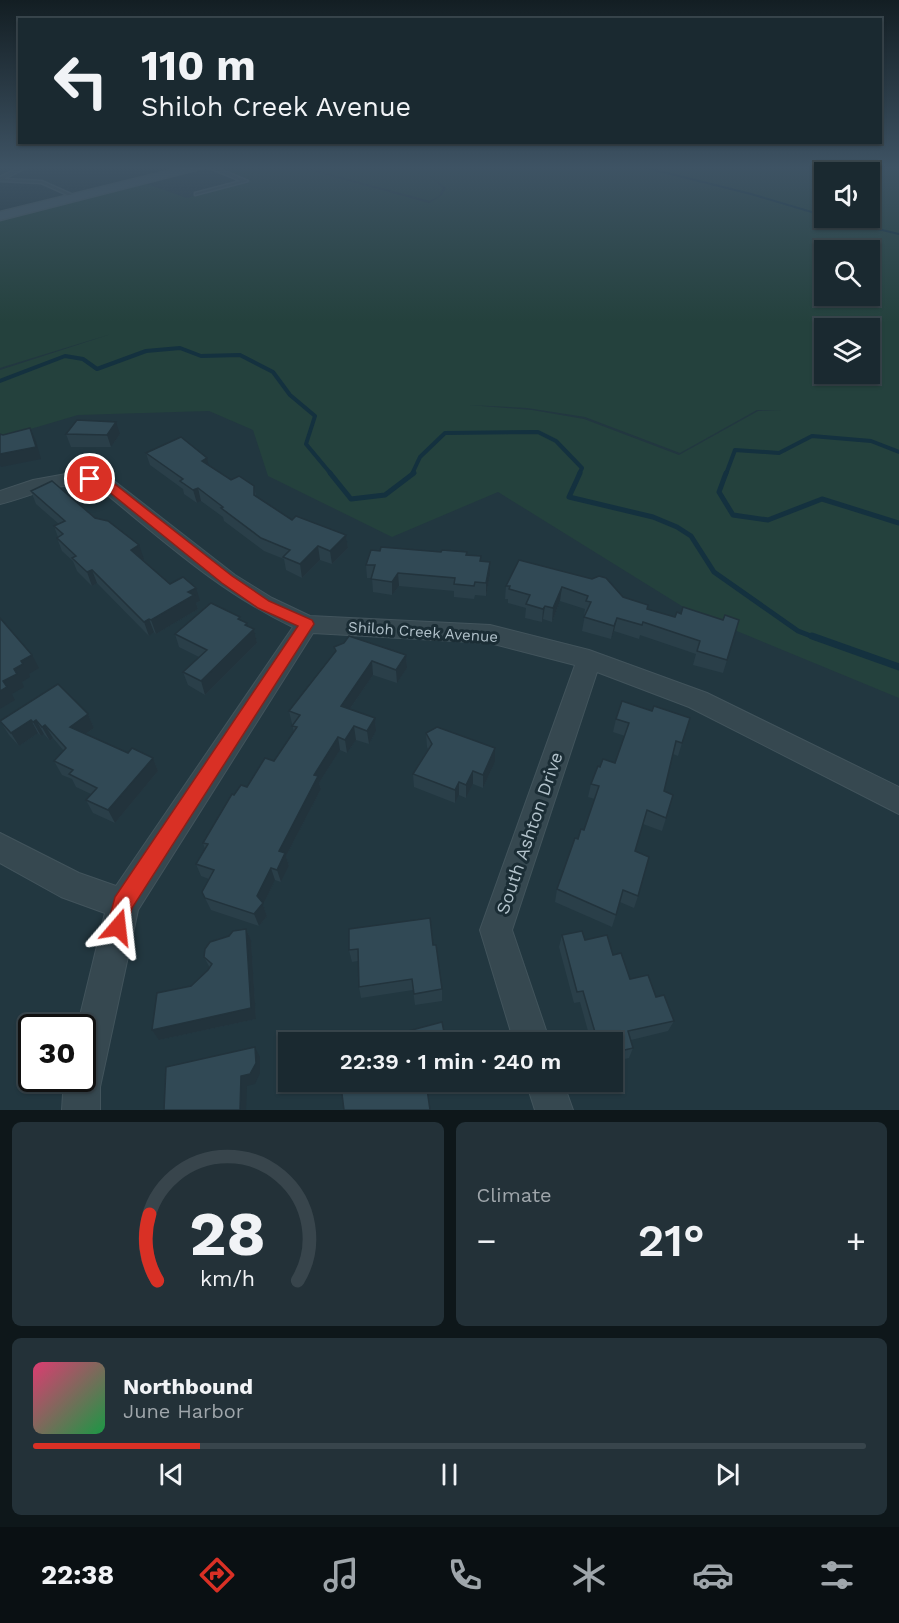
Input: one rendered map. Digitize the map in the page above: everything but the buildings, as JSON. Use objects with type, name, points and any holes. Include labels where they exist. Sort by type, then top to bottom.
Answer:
[{"type":"street","name":"Shiloh Creek Avenue","points":[[0,498],[26,487],[66,478],[90,479],[107,485],[227,580],[264,604],[307,624],[490,634],[589,659],[698,700],[899,801]]},
{"type":"street","points":[[81,1110],[81,1087],[123,904],[307,624]]},
{"type":"street","name":"South Ashton Drive","points":[[529,1032],[496,930],[589,659]]},
{"type":"street","points":[[0,847],[72,886],[123,904]]},
{"type":"street","points":[[548,1092],[554,1110]]},
{"type":"green space","points":[[1,218],[814,218],[814,228],[880,228],[880,218],[899,218],[899,698],[693,613],[498,492],[392,537],[268,476],[253,430],[209,411],[78,415],[0,438],[0,370],[111,334],[0,368]],"holes":[[[469,405],[527,408],[585,417],[680,453],[757,410],[782,411],[758,411],[679,455],[584,419],[532,410]]]},
{"type":"waterway","points":[[874,228],[899,234]]},
{"type":"waterway","points":[[0,381],[65,356],[83,359],[97,369],[146,351],[180,348],[201,356],[240,355],[273,372],[290,395],[315,416],[306,444],[331,474]]},
{"type":"waterway","points":[[412,474],[420,457],[445,433],[538,432],[556,441],[582,468],[579,474]]},
{"type":"waterway","points":[[726,474],[735,450],[779,453],[812,436],[871,441],[899,452]]},
{"type":"waterway","points":[[330,473],[351,499],[385,495],[414,473]]},
{"type":"waterway","points":[[580,473],[569,497],[653,517],[677,527],[691,536],[714,572],[798,631],[816,638]]},
{"type":"waterway","points":[[726,473],[719,492],[733,515],[768,520],[822,499],[899,523]]},
{"type":"waterway","points":[[812,636],[899,667]]},
{"type":"route","points":[[90,479],[107,485],[227,580],[264,604],[307,624],[123,904],[118,927]]}]
